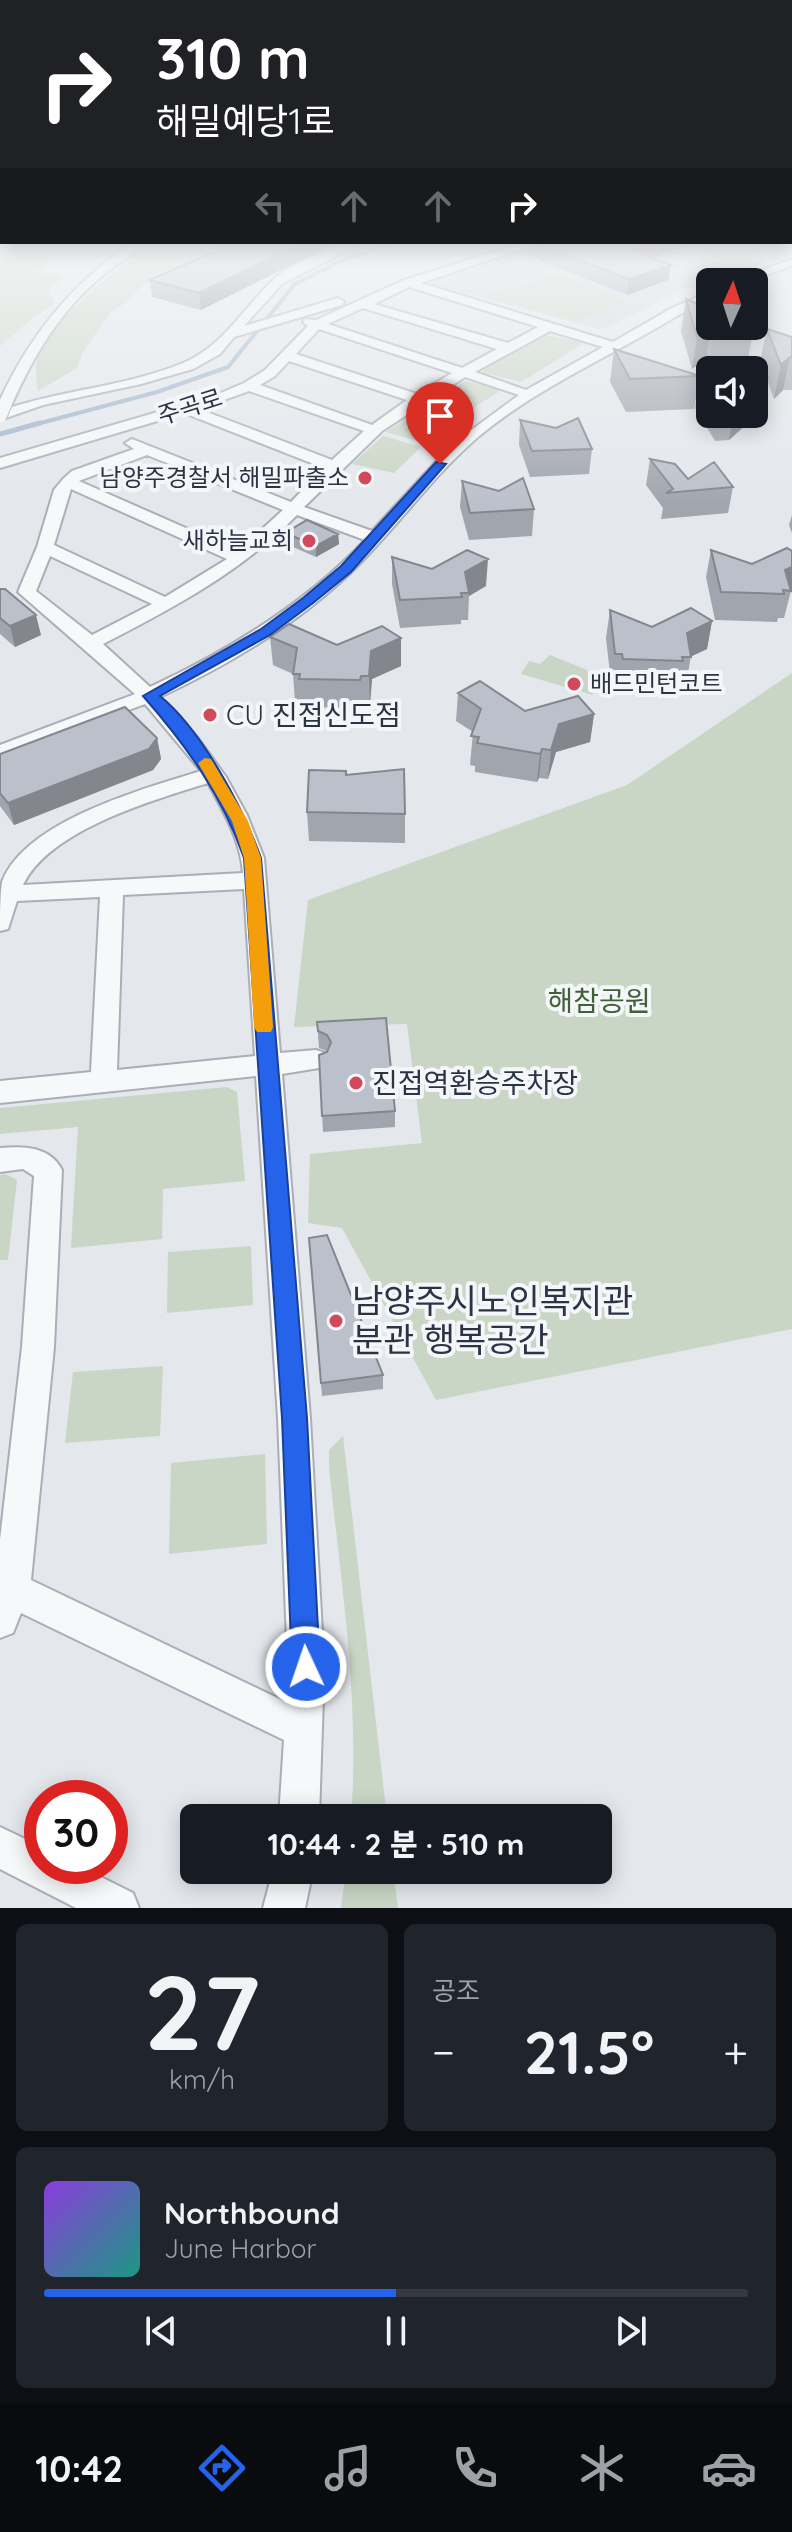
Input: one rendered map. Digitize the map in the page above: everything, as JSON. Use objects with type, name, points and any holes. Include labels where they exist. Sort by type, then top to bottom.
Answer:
[{"type":"street","points":[[2,412],[22,363],[47,327]]},
{"type":"street","points":[[2,412],[178,369],[215,351],[241,327]]},
{"type":"street","points":[[236,333],[256,327]]},
{"type":"street","name":"주곡로","points":[[0,463],[186,409],[249,386],[289,356],[314,327]]},
{"type":"street","points":[[322,327],[520,391]]},
{"type":"street","points":[[439,327],[509,348]]},
{"type":"street","points":[[91,643],[166,604],[240,558],[374,430],[418,399],[548,327]]},
{"type":"street","points":[[553,327],[610,345]]},
{"type":"street","points":[[368,536],[476,430],[639,327]]},
{"type":"street","points":[[0,752],[76,727],[144,690],[265,632],[346,569],[428,458],[462,428],[520,391],[610,345]]},
{"type":"street","points":[[289,356],[418,399]]},
{"type":"street","points":[[249,386],[374,430]]},
{"type":"street","points":[[186,409],[335,467]]},
{"type":"street","points":[[108,432],[146,450],[368,536]]},
{"type":"street","points":[[146,450],[77,474],[68,482],[62,490],[45,547],[20,592],[91,643],[161,705],[202,756],[240,821],[253,858],[294,1418],[306,1667],[300,1804]]},
{"type":"street","points":[[68,482],[240,558]]},
{"type":"street","points":[[45,547],[166,604]]},
{"type":"street","points":[[0,739],[144,690]]},
{"type":"street","points":[[0,923],[7,894],[35,852],[69,830],[184,783],[212,775]]},
{"type":"street","points":[[7,894],[256,880]]},
{"type":"street","points":[[104,1080],[112,889]]},
{"type":"street","points":[[0,1092],[316,1060]]},
{"type":"street","points":[[0,1160],[27,1157],[48,1170],[38,1347],[4,1598],[305,1731]]},
{"type":"street","points":[[0,1847],[118,1908]]},
{"type":"street","points":[[284,1908],[290,1884]]},
{"type":"green space","points":[[0,327],[22,327],[0,346]]},
{"type":"green space","points":[[57,327],[100,327],[83,352],[77,368],[38,391],[37,360]]},
{"type":"green space","points":[[547,335],[581,345],[521,382],[484,373],[483,370]]},
{"type":"green space","points":[[465,381],[496,388],[499,392],[425,443],[386,432]]},
{"type":"green space","points":[[383,436],[421,447],[394,473],[352,464]]},
{"type":"green space","name":"배드민턴코트","points":[[550,655],[587,670],[593,695],[521,674],[529,661],[540,664]]},
{"type":"green space","name":"해참공원","points":[[792,673],[792,1329],[436,1400],[342,1228],[308,1223],[310,1154],[422,1143],[407,1024],[294,1027],[308,900],[627,785]]},
{"type":"green space","points":[[227,1087],[237,1092],[245,1181],[163,1189],[162,1239],[71,1248],[78,1127],[0,1134],[0,1108]]},
{"type":"green space","points":[[6,1174],[17,1180],[8,1260],[0,1260],[0,1175]]},
{"type":"green space","points":[[251,1246],[253,1305],[167,1313],[168,1252]]},
{"type":"green space","points":[[163,1366],[160,1436],[65,1443],[73,1372]]},
{"type":"green space","points":[[343,1436],[385,1804],[352,1804],[351,1686],[329,1450]]},
{"type":"green space","points":[[265,1454],[267,1544],[169,1554],[171,1463]]},
{"type":"green space","points":[[344,1884],[395,1884],[398,1908],[341,1908]]},
{"type":"building","points":[[768,329],[792,337],[792,357],[781,365]]},
{"type":"building","points":[[614,349],[696,375],[696,376],[630,379]]},
{"type":"building","points":[[578,418],[592,449],[532,451],[520,420],[556,428]]},
{"type":"building","points":[[650,459],[675,464],[688,479],[714,462],[733,487],[666,493],[673,489]]},
{"type":"building","points":[[523,478],[534,509],[470,513],[462,481],[499,491]]},
{"type":"building","points":[[307,520],[338,534],[316,546],[285,533]]},
{"type":"building","points":[[787,548],[792,551],[792,567],[785,570],[791,591],[783,590],[784,594],[721,592],[711,550],[752,564]]},
{"type":"building","points":[[467,550],[488,559],[465,572],[469,593],[461,593],[462,597],[400,600],[392,557],[432,569]]},
{"type":"building","points":[[0,589],[5,589],[36,615],[10,626],[0,618]]},
{"type":"building","points":[[691,608],[712,621],[687,633],[691,657],[682,657],[683,661],[623,659],[622,654],[615,654],[610,610],[652,627]]},
{"type":"building","points":[[289,624],[337,645],[382,626],[401,638],[371,651],[369,676],[361,676],[360,680],[299,679],[300,674],[293,674],[297,648],[270,637]]},
{"type":"building","points":[[480,681],[525,711],[578,696],[594,714],[559,724],[551,750],[542,749],[540,754],[477,743],[479,737],[471,736],[481,709],[458,693]]},
{"type":"building","points":[[125,707],[157,738],[149,749],[8,803],[0,793],[0,754]]},
{"type":"building","points":[[404,769],[405,814],[307,812],[309,770],[346,771],[346,775]]},
{"type":"building","name":"진접역환승주차장","points":[[386,1018],[395,1111],[322,1116],[319,1055],[327,1052],[331,1042],[327,1035],[318,1031],[317,1022]]},
{"type":"building","name":"남양주시노인복지관 분관 행복공간","points":[[327,1235],[383,1375],[321,1383],[309,1238]]},
{"type":"waterway","points":[[33,425],[157,392],[228,367],[260,327]]},
{"type":"waterway","points":[[0,434],[40,423]]},
{"type":"slow traffic","points":[[205,763],[240,821],[253,858],[264,1027]]},
{"type":"place","name":"남양주경찰서 해밀파출소","points":[[365,478]]},
{"type":"place","name":"새하늘교회","points":[[309,541]]},
{"type":"place","name":"배드민턴코트","points":[[574,684]]},
{"type":"place","name":"CU 진접신도점","points":[[210,715]]},
{"type":"place","name":"진접역환승주차장","points":[[356,1083]]},
{"type":"place","name":"남양주시노인복지관 분관 행복공간","points":[[336,1321]]},
{"type":"route","points":[[306,1667],[294,1418],[253,858],[240,821],[202,756],[161,705],[150,696],[265,632],[308,601],[376,538],[440,464]]}]
